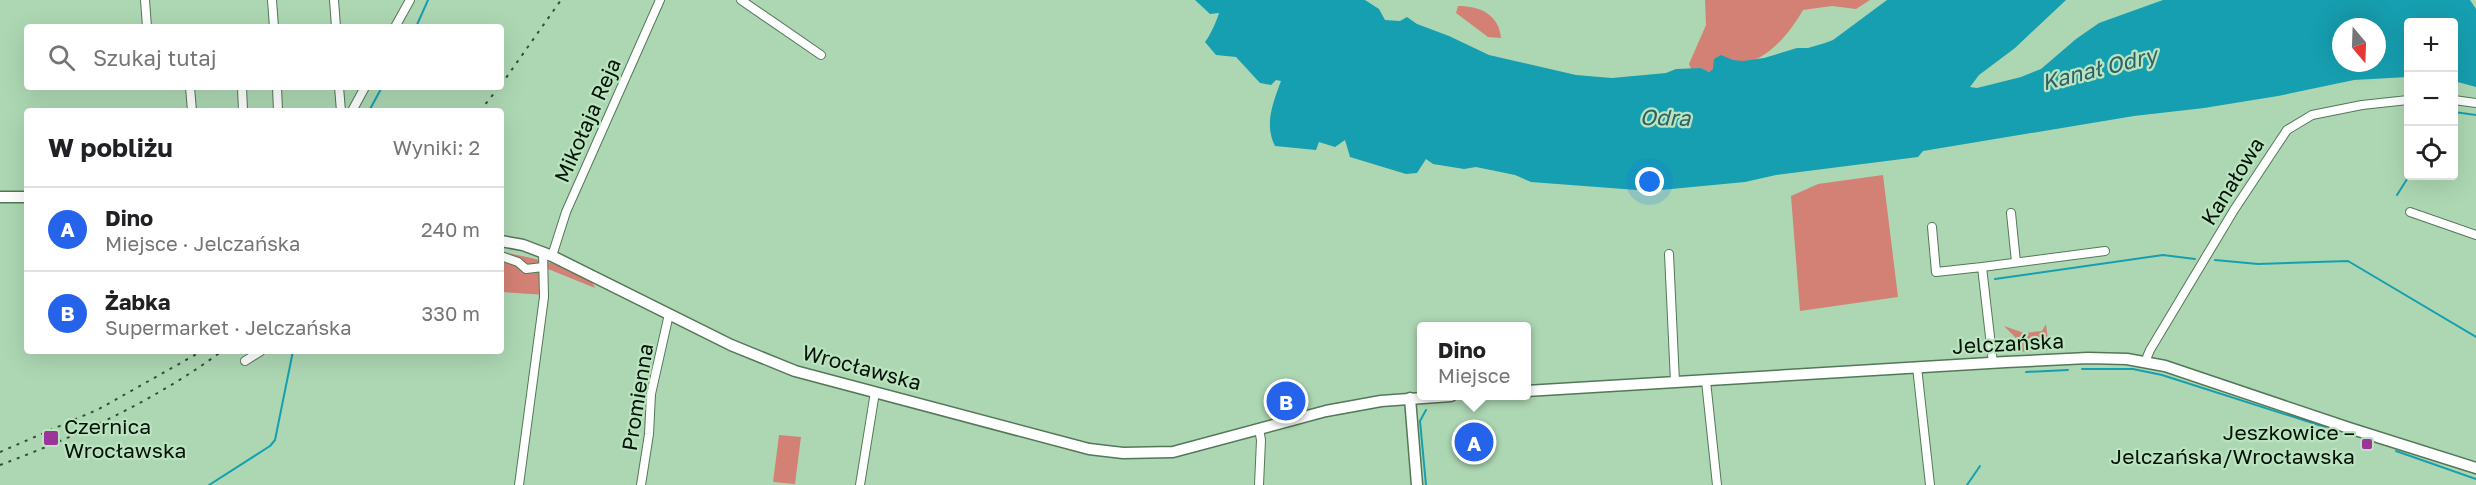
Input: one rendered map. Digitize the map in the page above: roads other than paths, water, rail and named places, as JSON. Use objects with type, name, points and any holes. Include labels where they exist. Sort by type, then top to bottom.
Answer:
[{"type":"main road","points":[[0,197],[24,197]]},
{"type":"main road","name":"Wrocławska","points":[[504,242],[548,254],[731,345],[795,370],[1089,449],[1112,452],[1173,452],[1259,429]]},
{"type":"main road","name":"Jelczańska","points":[[1531,391],[2088,358],[2145,362],[2476,468]]},
{"type":"main road","points":[[1410,398],[1417,485]]},
{"type":"main road","points":[[1259,429],[1326,411],[1380,401],[1417,398]]},
{"type":"street","points":[[145,0],[147,24]]},
{"type":"street","points":[[272,0],[274,24]]},
{"type":"street","points":[[334,0],[336,24]]},
{"type":"street","points":[[397,24],[410,0]]},
{"type":"street","name":"Mikołaja Reja","points":[[519,485],[544,297],[543,267],[660,0]]},
{"type":"street","points":[[741,0],[821,55]]},
{"type":"street","points":[[190,90],[192,108]]},
{"type":"street","points":[[242,90],[243,108]]},
{"type":"street","points":[[277,90],[278,108]]},
{"type":"street","points":[[339,90],[341,108]]},
{"type":"street","points":[[354,108],[363,90]]},
{"type":"street","points":[[2458,100],[2476,103]]},
{"type":"street","name":"Kanałowa","points":[[2145,362],[2234,210],[2287,130],[2312,115],[2362,105],[2404,101]]},
{"type":"street","points":[[2410,212],[2476,235]]},
{"type":"street","points":[[2011,213],[2016,262]]},
{"type":"street","points":[[1932,227],[1936,272],[2105,251]]},
{"type":"street","points":[[1669,254],[1675,382]]},
{"type":"street","points":[[504,257],[518,262],[526,269],[543,267]]},
{"type":"street","points":[[1982,267],[1994,363]]},
{"type":"street","name":"Promienna","points":[[641,485],[650,434],[651,393],[669,314]]},
{"type":"street","points":[[245,361],[256,354]]},
{"type":"street","points":[[1917,368],[1930,485]]},
{"type":"street","points":[[1706,381],[1717,485]]},
{"type":"street","points":[[860,485],[875,392]]},
{"type":"street","points":[[1259,429],[1261,440],[1259,485]]},
{"type":"water","points":[[1195,0],[1365,0],[1379,9],[1385,20],[1400,21],[1407,17],[1417,24],[1489,55],[1576,75],[1612,78],[1666,73],[1676,69],[1701,68],[1709,72],[1713,69],[1714,59],[1721,55],[1743,61],[1764,58],[1797,48],[1808,48],[1833,40],[1887,0],[2066,0],[2015,48],[1979,75],[1970,87],[1977,88],[2021,77],[2041,69],[2099,23],[2163,0],[2470,0],[2476,9],[2476,87],[2458,82],[2458,18],[2404,18],[2404,77],[2354,80],[2278,96],[2134,116],[1923,151],[1918,157],[1776,175],[1745,182],[1650,191],[1531,182],[1515,175],[1476,167],[1464,169],[1433,164],[1426,159],[1417,173],[1406,174],[1350,157],[1345,140],[1335,147],[1319,142],[1316,150],[1275,146],[1270,122],[1281,81],[1276,80],[1271,85],[1260,83],[1236,57],[1216,55],[1205,42],[1219,13],[1210,14]]},
{"type":"waterway","points":[[417,24],[428,0]]},
{"type":"waterway","points":[[371,108],[380,90]]},
{"type":"waterway","points":[[2458,113],[2476,115]]},
{"type":"waterway","points":[[2397,195],[2406,180]]},
{"type":"waterway","points":[[1995,279],[2163,255],[2195,259]]},
{"type":"waterway","points":[[2215,260],[2258,264],[2348,261],[2476,337]]},
{"type":"waterway","points":[[209,485],[270,446],[275,440],[292,354]]},
{"type":"waterway","points":[[2082,369],[2133,369],[2162,375],[2325,427]]},
{"type":"waterway","points":[[2026,372],[2068,370]]},
{"type":"waterway","points":[[1426,410],[1420,421],[1426,485]]},
{"type":"waterway","points":[[2396,451],[2476,479]]},
{"type":"waterway","points":[[1967,485],[1980,466]]},
{"type":"railway","points":[[504,81],[561,0]]},
{"type":"railway","points":[[482,108],[497,90]]},
{"type":"railway","points":[[0,452],[99,409],[197,354]]},
{"type":"railway","points":[[0,465],[115,416],[170,386],[218,354]]},
{"type":"place","name":"Żabka","points":[[1286,401]]},
{"type":"place","name":"Czernica Wrocławska","points":[[51,438]]},
{"type":"place","name":"Dino","points":[[1474,442]]},
{"type":"place","name":"Jeszkowice – Jelczańska/Wrocławska","points":[[2367,444]]},
{"type":"water label","name":"Kanał Odry","points":[[2099,68]]},
{"type":"water label","name":"Odra","points":[[1665,117]]}]
